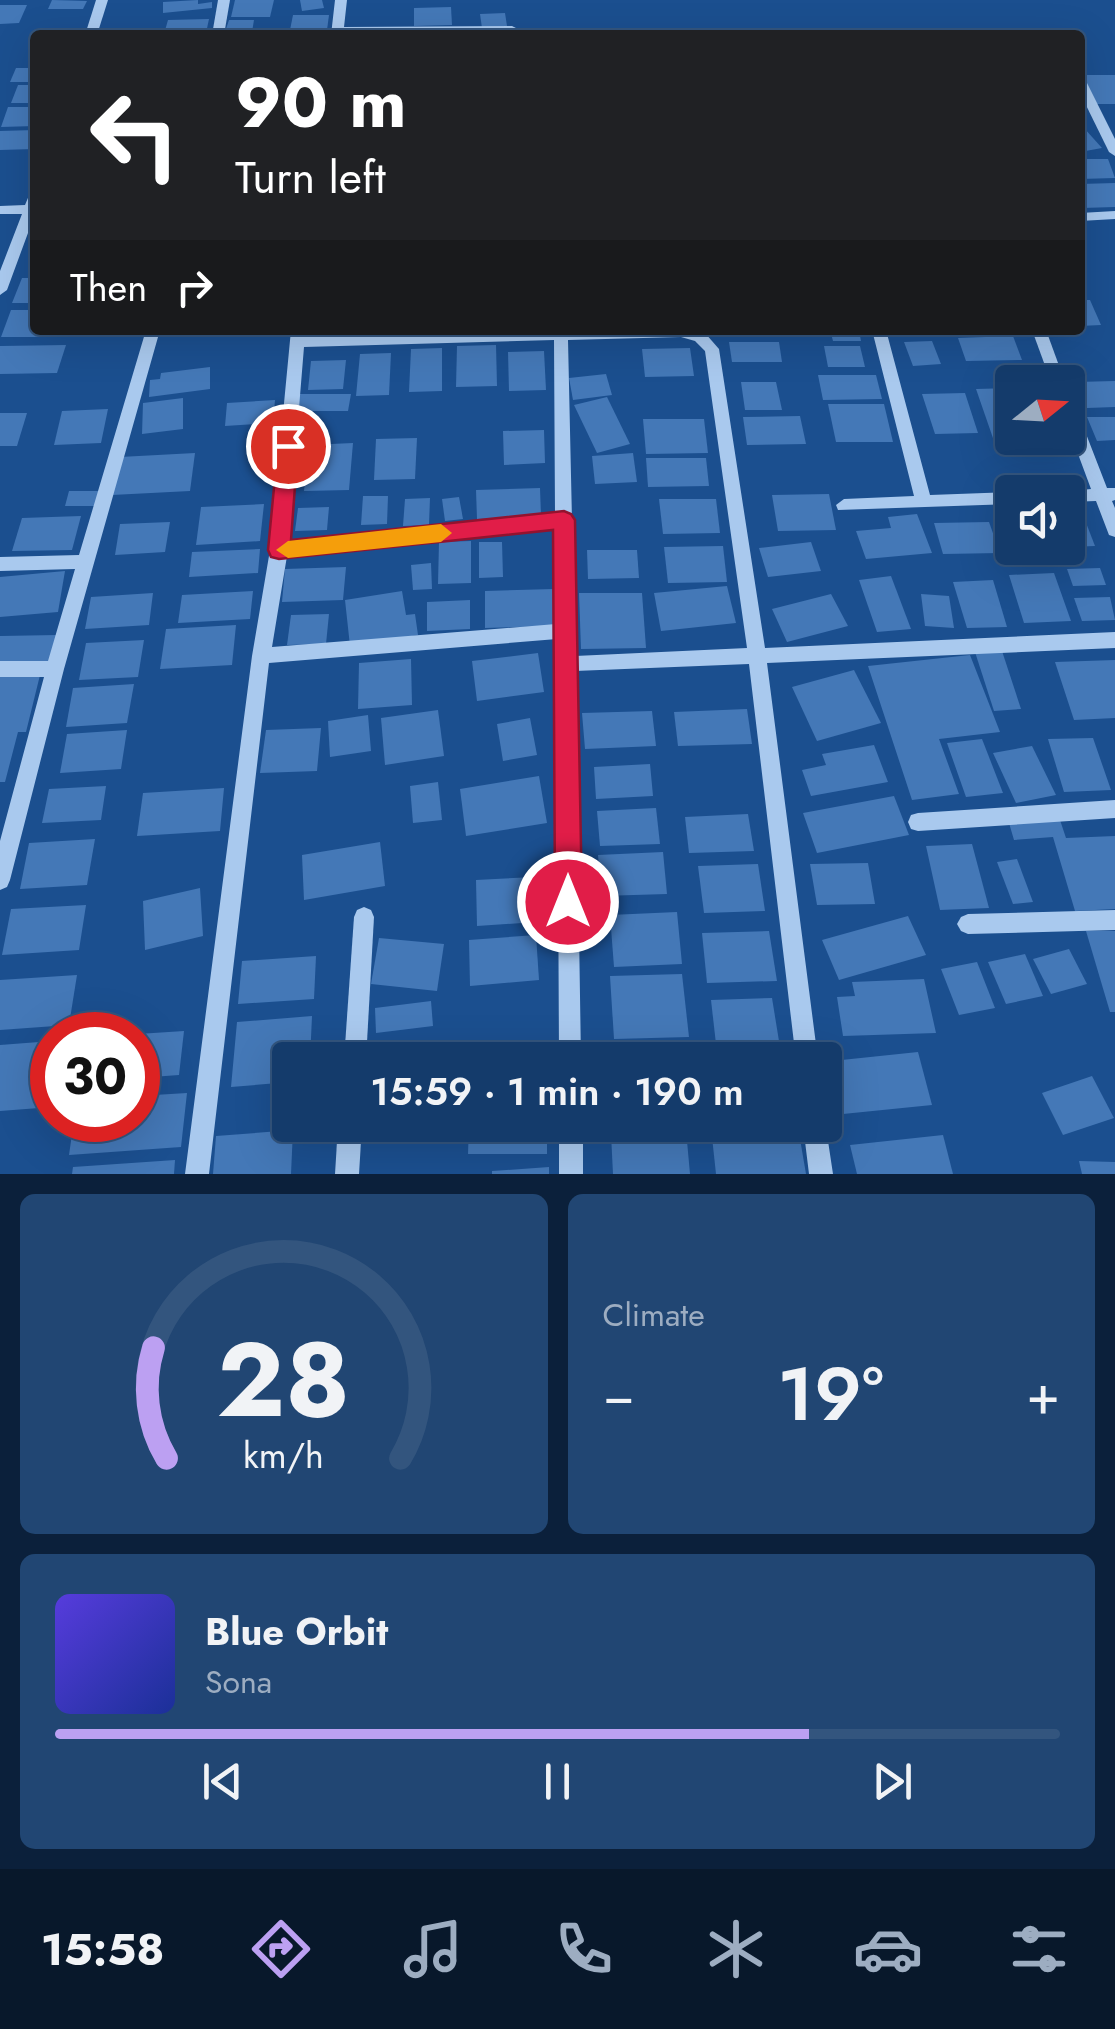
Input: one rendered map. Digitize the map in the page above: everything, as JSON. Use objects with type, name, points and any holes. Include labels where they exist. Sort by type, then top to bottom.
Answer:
[{"type":"street","points":[[93,30],[102,0]]},
{"type":"street","points":[[219,30],[224,0]]},
{"type":"street","points":[[338,30],[341,0]]},
{"type":"street","points":[[497,30],[512,29]]},
{"type":"street","points":[[1085,91],[1115,152]]},
{"type":"street","points":[[0,210],[30,205]]},
{"type":"street","points":[[0,290],[30,212]]},
{"type":"street","points":[[1085,216],[1115,215]]},
{"type":"street","points":[[0,880],[55,669],[152,335]]},
{"type":"street","points":[[197,1174],[262,656],[279,550],[298,336],[609,335]]},
{"type":"street","points":[[692,335],[712,349],[756,655],[805,1042]]},
{"type":"street","points":[[880,335],[924,502]]},
{"type":"street","points":[[1041,335],[1052,365]]},
{"type":"street","points":[[561,337],[570,1042]]},
{"type":"street","points":[[1085,445],[1108,495],[1115,530]]},
{"type":"street","points":[[844,505],[995,499]]},
{"type":"street","points":[[279,550],[564,520]]},
{"type":"street","points":[[0,564],[85,562]]},
{"type":"street","points":[[262,656],[566,630]]},
{"type":"street","points":[[566,664],[1115,640]]},
{"type":"street","points":[[0,669],[55,669]]},
{"type":"street","points":[[918,822],[1115,809]]},
{"type":"street","points":[[355,1042],[364,917]]},
{"type":"street","points":[[968,924],[1115,920]]},
{"type":"street","points":[[347,1174],[349,1142]]},
{"type":"street","points":[[571,1142],[571,1174]]},
{"type":"street","points":[[817,1142],[821,1174]]},
{"type":"building","points":[[52,0],[87,1],[83,9],[48,9]]},
{"type":"building","points":[[198,0],[198,4],[212,2],[212,8],[163,13],[163,2]]},
{"type":"building","points":[[235,0],[274,0],[270,17],[231,17]]},
{"type":"building","points":[[300,0],[322,0],[324,8],[302,11]]},
{"type":"building","points":[[0,5],[27,5],[19,23],[0,24]]},
{"type":"building","points":[[451,7],[452,25],[414,26],[414,8]]},
{"type":"building","points":[[505,13],[507,26],[482,28],[480,14]]},
{"type":"building","points":[[293,15],[329,15],[327,30],[290,30]]},
{"type":"building","points":[[209,19],[207,30],[165,30],[168,20]]},
{"type":"building","points":[[229,20],[254,20],[252,30],[226,30]]},
{"type":"building","points":[[16,68],[30,68],[30,82],[10,82]]},
{"type":"building","points":[[1085,75],[1115,75],[1115,104],[1096,104]]},
{"type":"building","points":[[18,85],[30,85],[30,103],[11,103]]},
{"type":"building","points":[[8,107],[30,107],[30,126],[1,127]]},
{"type":"building","points":[[1085,129],[1102,148],[1085,151]]},
{"type":"building","points":[[30,130],[30,149],[0,150],[0,131]]},
{"type":"building","points":[[1085,159],[1108,159],[1115,178],[1085,179]]},
{"type":"building","points":[[1115,183],[1115,207],[1085,208],[1085,184]]},
{"type":"building","points":[[22,278],[30,278],[30,303],[12,303]]},
{"type":"building","points":[[1085,300],[1090,300],[1101,325],[1085,326]]},
{"type":"building","points":[[11,310],[30,310],[30,335],[62,335],[61,337],[1,337]]},
{"type":"building","points":[[831,335],[860,335],[861,341],[833,341]]},
{"type":"building","points":[[1013,336],[1022,360],[966,361],[958,338]]},
{"type":"building","points":[[932,341],[941,364],[913,366],[904,342]]},
{"type":"building","points":[[729,342],[779,342],[782,362],[732,362]]},
{"type":"building","points":[[66,345],[57,373],[0,374],[0,346]]},
{"type":"building","points":[[496,345],[497,386],[456,387],[457,346]]},
{"type":"building","points":[[824,346],[860,346],[865,367],[828,367]]},
{"type":"building","points":[[442,348],[442,391],[409,392],[411,349]]},
{"type":"building","points":[[690,348],[694,376],[645,377],[642,349]]},
{"type":"building","points":[[544,351],[546,390],[509,391],[508,352]]},
{"type":"building","points":[[391,353],[389,395],[356,396],[360,354]]},
{"type":"building","points":[[346,360],[343,389],[308,390],[311,361]]},
{"type":"building","points":[[210,367],[210,389],[149,397],[150,380],[160,379],[161,373]]},
{"type":"building","points":[[606,374],[612,395],[573,400],[569,378]]},
{"type":"building","points":[[818,375],[876,375],[882,399],[823,400]]},
{"type":"building","points":[[1115,381],[1115,407],[1087,408],[1085,382]]},
{"type":"building","points":[[741,382],[776,382],[782,410],[745,410]]},
{"type":"building","points":[[995,388],[995,441],[994,441],[976,389]]},
{"type":"building","points":[[965,393],[978,433],[935,434],[922,394]]},
{"type":"building","points":[[296,394],[351,394],[348,411],[293,411]]},
{"type":"building","points":[[607,397],[630,444],[597,453],[574,405]]},
{"type":"building","points":[[183,398],[183,429],[142,434],[143,403]]},
{"type":"building","points":[[275,400],[273,423],[225,426],[227,403]]},
{"type":"building","points":[[828,404],[884,404],[893,442],[836,442]]},
{"type":"building","points":[[108,409],[101,443],[54,445],[62,411]]},
{"type":"building","points":[[0,413],[27,413],[17,446],[0,446]]},
{"type":"building","points":[[800,416],[806,444],[747,445],[743,417]]},
{"type":"building","points":[[1087,417],[1115,417],[1115,440],[1097,441]]},
{"type":"building","points":[[643,419],[704,419],[708,453],[646,454]]},
{"type":"building","points":[[544,430],[545,463],[504,465],[503,431]]},
{"type":"building","points":[[417,438],[415,479],[374,480],[376,439]]},
{"type":"building","points":[[353,443],[349,490],[304,491],[309,445]]},
{"type":"building","points":[[195,453],[190,491],[112,495],[120,457]]},
{"type":"building","points":[[633,453],[637,482],[595,484],[592,456]]},
{"type":"building","points":[[646,458],[706,458],[709,486],[648,487]]},
{"type":"building","points":[[540,488],[541,516],[477,519],[476,490]]},
{"type":"building","points":[[69,491],[99,491],[95,506],[65,506]]},
{"type":"building","points":[[829,494],[836,530],[778,531],[772,495]]},
{"type":"building","points":[[363,496],[388,496],[387,524],[361,525]]},
{"type":"building","points":[[459,497],[463,519],[445,521],[442,499]]},
{"type":"building","points":[[430,498],[429,525],[403,526],[405,499]]},
{"type":"building","points":[[659,499],[716,499],[720,533],[663,534]]},
{"type":"building","points":[[264,504],[260,541],[196,545],[201,507]]},
{"type":"building","points":[[329,507],[327,530],[295,531],[298,508]]},
{"type":"building","points":[[917,514],[932,553],[866,559],[856,531],[891,528],[888,517]]},
{"type":"building","points":[[81,516],[72,550],[12,551],[22,518]]},
{"type":"building","points":[[1085,520],[1095,546],[1085,546]]},
{"type":"building","points":[[170,522],[165,552],[115,555],[120,524]]},
{"type":"building","points":[[989,522],[995,553],[943,554],[934,523]]},
{"type":"building","points":[[471,541],[471,583],[438,584],[439,542]]},
{"type":"building","points":[[479,542],[502,542],[503,577],[479,578]]},
{"type":"building","points":[[811,542],[821,571],[768,577],[759,548]]},
{"type":"building","points":[[723,546],[727,582],[668,583],[664,547]]},
{"type":"building","points":[[260,549],[258,573],[189,577],[192,552]]},
{"type":"building","points":[[587,550],[637,550],[639,578],[588,579]]},
{"type":"building","points":[[431,563],[432,589],[413,590],[411,565]]},
{"type":"building","points":[[346,567],[343,600],[282,602],[285,569]]},
{"type":"building","points":[[1100,568],[1106,585],[1073,586],[1067,569]]},
{"type":"building","points":[[65,571],[58,612],[0,617],[0,577]]},
{"type":"building","points":[[1054,573],[1071,621],[1024,623],[1009,575]]},
{"type":"building","points":[[891,576],[911,629],[877,632],[859,580]]},
{"type":"building","points":[[993,580],[1007,627],[967,628],[953,582]]},
{"type":"building","points":[[727,586],[736,623],[661,631],[654,593]]},
{"type":"building","points":[[554,589],[556,626],[485,628],[485,591]]},
{"type":"building","points":[[253,591],[250,619],[178,623],[182,595]]},
{"type":"building","points":[[402,591],[406,615],[415,614],[418,635],[350,646],[345,600]]},
{"type":"building","points":[[153,593],[149,625],[85,629],[91,597]]},
{"type":"building","points":[[579,593],[642,593],[646,648],[581,649]]},
{"type":"building","points":[[831,594],[848,626],[787,642],[772,609]]},
{"type":"building","points":[[921,594],[949,596],[954,628],[925,626]]},
{"type":"building","points":[[1110,597],[1115,620],[1082,621],[1074,598]]},
{"type":"building","points":[[470,600],[470,629],[427,631],[427,602]]},
{"type":"building","points":[[329,614],[326,644],[287,645],[291,615]]},
{"type":"building","points":[[236,625],[232,665],[160,669],[166,629]]},
{"type":"building","points":[[57,635],[50,662],[0,663],[0,636]]},
{"type":"building","points":[[144,640],[138,677],[79,680],[86,643]]},
{"type":"building","points":[[1002,651],[1021,709],[994,711],[975,652]]},
{"type":"building","points":[[538,653],[544,692],[477,701],[472,661]]},
{"type":"building","points":[[970,655],[1000,732],[939,739],[959,794],[912,800],[868,666]]},
{"type":"building","points":[[411,659],[412,705],[358,709],[359,663]]},
{"type":"building","points":[[1115,660],[1115,718],[1074,720],[1055,662]]},
{"type":"building","points":[[854,670],[881,723],[817,741],[792,687]]},
{"type":"building","points":[[41,671],[26,732],[18,732],[5,782],[0,782],[0,672]]},
{"type":"building","points":[[134,684],[127,723],[66,727],[73,688]]},
{"type":"building","points":[[747,709],[752,744],[678,746],[674,712]]},
{"type":"building","points":[[438,710],[444,756],[385,765],[381,718]]},
{"type":"building","points":[[652,711],[656,746],[585,749],[582,713]]},
{"type":"building","points":[[368,715],[371,751],[330,757],[328,721]]},
{"type":"building","points":[[530,718],[537,755],[503,761],[497,724]]},
{"type":"building","points":[[321,728],[317,771],[260,773],[266,730]]},
{"type":"building","points":[[127,730],[121,769],[60,773],[67,734]]},
{"type":"building","points":[[1093,738],[1111,790],[1064,792],[1048,739]]},
{"type":"building","points":[[982,739],[1003,793],[966,797],[947,743]]},
{"type":"building","points":[[874,745],[888,782],[811,796],[802,770],[826,765],[822,754]]},
{"type":"building","points":[[1032,746],[1056,795],[1016,803],[993,753]]},
{"type":"building","points":[[650,764],[653,796],[596,799],[594,767]]},
{"type":"building","points":[[539,776],[547,823],[466,836],[460,789]]},
{"type":"building","points":[[438,782],[442,820],[413,823],[410,786]]},
{"type":"building","points":[[106,786],[101,820],[42,823],[49,789]]},
{"type":"building","points":[[224,788],[220,831],[137,836],[143,793]]},
{"type":"building","points":[[894,796],[909,835],[817,853],[803,813]]},
{"type":"building","points":[[656,808],[660,844],[600,846],[597,811]]},
{"type":"building","points":[[748,814],[754,851],[689,853],[685,817]]},
{"type":"building","points":[[1060,820],[1066,838],[1115,836],[1115,909],[1075,911],[1053,837],[1014,840],[1009,823]]},
{"type":"building","points":[[95,839],[87,885],[20,889],[29,843]]},
{"type":"building","points":[[380,842],[385,886],[304,900],[302,855]]},
{"type":"building","points":[[972,844],[989,908],[940,910],[926,846]]},
{"type":"building","points":[[663,852],[667,894],[601,896],[598,855]]},
{"type":"building","points":[[1017,859],[1033,902],[1013,904],[997,862]]},
{"type":"building","points":[[868,863],[875,904],[817,905],[810,864]]},
{"type":"building","points":[[758,864],[765,911],[704,913],[698,866]]},
{"type":"building","points":[[534,877],[536,922],[477,926],[476,880]]},
{"type":"building","points":[[200,888],[203,936],[145,950],[143,901]]},
{"type":"building","points":[[86,905],[79,950],[2,955],[11,909]]},
{"type":"building","points":[[677,912],[682,964],[614,967],[610,915]]},
{"type":"building","points":[[908,916],[926,955],[839,980],[822,940]]},
{"type":"building","points":[[769,931],[777,981],[707,983],[702,933]]},
{"type":"building","points":[[1086,931],[1115,931],[1115,1012],[1110,1012]]},
{"type":"building","points":[[536,935],[539,980],[470,986],[469,940]]},
{"type":"building","points":[[379,938],[444,944],[437,991],[371,984]]},
{"type":"building","points":[[1069,949],[1087,984],[1051,994],[1033,959]]},
{"type":"building","points":[[1025,954],[1043,996],[1006,1004],[988,962]]},
{"type":"building","points":[[316,956],[314,999],[238,1004],[242,961]]},
{"type":"building","points":[[977,962],[995,1008],[959,1015],[941,969]]},
{"type":"building","points":[[682,974],[689,1037],[614,1039],[610,976]]},
{"type":"building","points":[[77,975],[71,1012],[30,1012],[30,1028],[0,1030],[0,980]]},
{"type":"building","points":[[924,979],[936,1033],[843,1036],[837,997],[855,996],[852,982]]},
{"type":"building","points":[[772,998],[779,1041],[716,1042],[711,1000]]},
{"type":"building","points":[[431,1001],[433,1026],[376,1033],[375,1008]]},
{"type":"building","points":[[312,1016],[311,1042],[272,1042],[272,1084],[231,1087],[237,1022]]},
{"type":"building","points":[[184,1031],[179,1075],[160,1076],[160,1033]]},
{"type":"building","points":[[30,1043],[30,1109],[0,1111],[0,1045]]},
{"type":"building","points":[[918,1052],[932,1105],[843,1114],[842,1060]]},
{"type":"building","points":[[1092,1076],[1114,1118],[1063,1135],[1042,1093]]},
{"type":"building","points":[[187,1093],[181,1147],[69,1155],[71,1142],[160,1142],[160,1095]]},
{"type":"building","points":[[272,1132],[272,1142],[292,1142],[291,1174],[213,1174],[216,1136]]},
{"type":"building","points":[[943,1135],[953,1174],[857,1174],[850,1145]]},
{"type":"building","points":[[468,1142],[547,1142],[547,1154],[468,1154]]},
{"type":"building","points":[[611,1142],[687,1142],[690,1174],[613,1174]]},
{"type":"building","points":[[713,1142],[801,1142],[806,1174],[716,1174]]},
{"type":"building","points":[[175,1160],[174,1174],[72,1174],[73,1167]]},
{"type":"building","points":[[1079,1161],[1115,1162],[1115,1174],[1082,1174]]},
{"type":"building","points":[[549,1167],[549,1174],[492,1174],[492,1171]]},
{"type":"slow traffic","points":[[288,550],[441,533]]},
{"type":"route","points":[[288,446],[279,550],[564,520],[568,902]]}]
